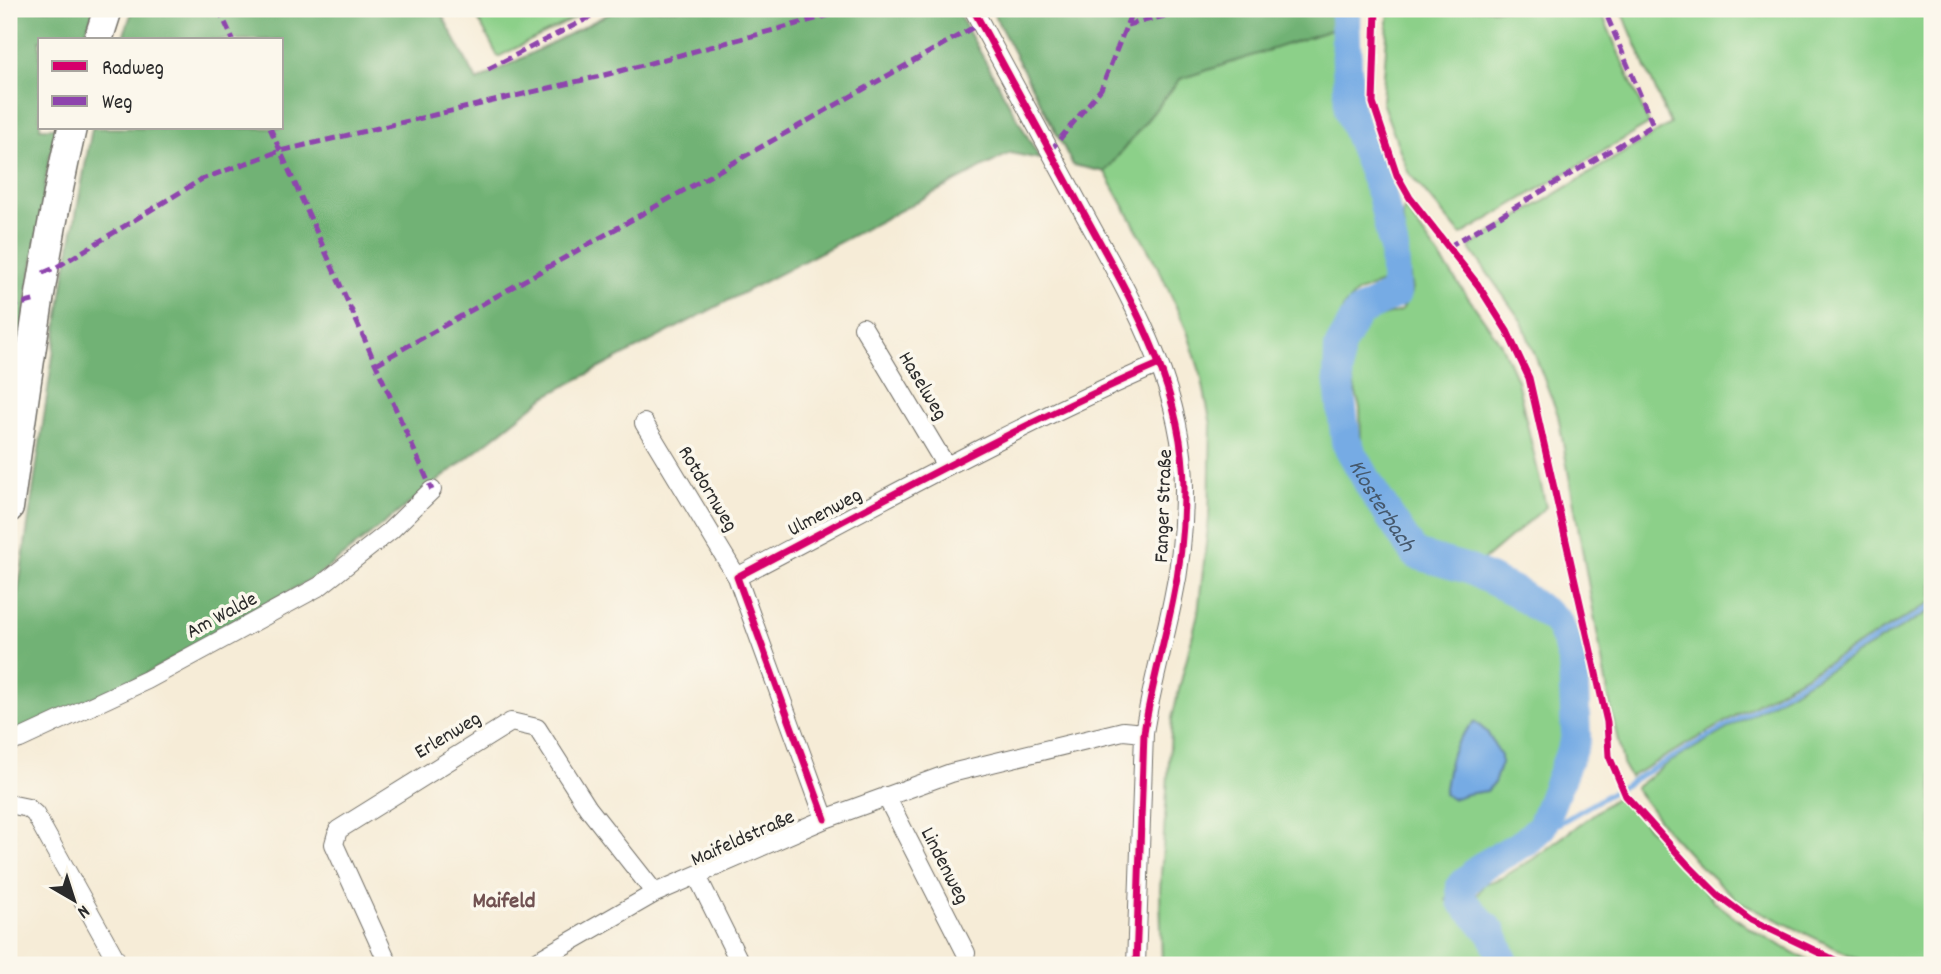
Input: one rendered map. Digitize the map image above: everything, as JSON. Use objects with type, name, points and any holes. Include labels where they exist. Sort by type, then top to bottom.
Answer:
[{"type":"main road","points":[[99,38],[108,9]]},
{"type":"main road","points":[[9,508],[37,300],[72,130]]},
{"type":"street","name":"Fanger Straße","points":[[973,9],[1130,298],[1159,365],[1181,433],[1184,487],[1182,542],[1174,598],[1149,698],[1144,733],[1136,965]]},
{"type":"street","name":"Haselweg","points":[[863,327],[946,466]]},
{"type":"street","name":"Ulmenweg","points":[[737,577],[946,466],[1094,393],[1159,365]]},
{"type":"street","name":"Rotdornweg","points":[[644,423],[737,577]]},
{"type":"street","name":"Am Walde","points":[[9,742],[147,680],[320,586],[390,531],[432,490]]},
{"type":"street","points":[[737,577],[825,819]]},
{"type":"street","name":"Erlenweg","points":[[389,965],[334,844],[338,830],[511,722],[537,728],[588,808],[655,893]]},
{"type":"street","name":"Maifeldstraße","points":[[530,965],[655,893],[825,819],[951,773],[1123,731],[1144,733]]},
{"type":"street","name":"Lindenweg","points":[[886,796],[966,953]]},
{"type":"street","points":[[9,804],[28,808],[35,814],[119,965]]},
{"type":"street","points":[[697,876],[741,965]]},
{"type":"green space","points":[[9,9],[94,9],[84,38],[38,38],[38,130],[57,130],[49,160],[9,415]]},
{"type":"green space","points":[[133,9],[439,9],[477,81],[618,9],[956,9],[1040,159],[1010,153],[546,396],[320,574],[142,676],[17,732],[9,731],[9,654],[65,274],[92,130],[284,130],[284,38],[123,38]]},
{"type":"green space","points":[[473,9],[593,9],[498,57]]},
{"type":"green space","points":[[991,9],[1339,9],[1337,28],[1180,79],[1105,172],[1073,165]]},
{"type":"green space","points":[[1389,9],[1600,9],[1649,124],[1461,235],[1408,172],[1382,102]]},
{"type":"green space","points":[[1621,9],[1932,9],[1932,602],[1630,777],[1624,767],[1611,710],[1558,415],[1522,322],[1469,247],[1670,124]]},
{"type":"green space","points":[[1337,28],[1345,118],[1353,153],[1369,185],[1377,213],[1381,236],[1382,283],[1358,292],[1344,306],[1328,356],[1327,375],[1337,408],[1336,435],[1373,503],[1413,562],[1425,571],[1486,588],[1513,600],[1557,632],[1564,644],[1569,682],[1569,740],[1549,794],[1519,840],[1464,870],[1452,885],[1446,900],[1464,915],[1496,965],[1162,965],[1160,890],[1172,718],[1198,613],[1209,518],[1211,425],[1201,375],[1187,331],[1160,271],[1105,172],[1180,79]]},
{"type":"green space","points":[[1405,208],[1501,344],[1517,380],[1546,507],[1480,563],[1422,542],[1386,493],[1361,444],[1360,408],[1351,375],[1353,345],[1365,321],[1401,311],[1412,292],[1402,214]]},
{"type":"green space","points":[[1932,610],[1932,965],[1870,965],[1737,900],[1699,865],[1666,829],[1635,788],[1665,765]]},
{"type":"green space","points":[[1619,795],[1715,902],[1749,928],[1816,965],[1511,965],[1498,938],[1473,901],[1484,884],[1501,878],[1533,859]]},
{"type":"water","points":[[1475,722],[1487,732],[1501,756],[1501,763],[1494,783],[1487,791],[1452,799],[1444,794],[1449,763],[1460,738]]},
{"type":"waterway","name":"Klosterbach","points":[[1347,9],[1345,17],[1349,110],[1382,195],[1394,249],[1396,293],[1358,313],[1339,348],[1338,377],[1346,442],[1374,493],[1415,554],[1468,569],[1516,592],[1557,621],[1567,642],[1573,665],[1576,738],[1542,826],[1525,842],[1481,867],[1461,886],[1462,901],[1492,933],[1505,965]]},
{"type":"waterway","points":[[1542,826],[1558,824],[1932,606]]},
{"type":"marked path","points":[[219,9],[232,38]]},
{"type":"marked path","points":[[488,69],[606,9]]},
{"type":"marked path","points":[[43,273],[202,179],[280,151],[605,75],[853,9]]},
{"type":"marked path","points":[[1050,151],[1101,89],[1133,9]]},
{"type":"marked path","points":[[1127,25],[1194,9]]},
{"type":"marked path","points":[[1448,247],[1653,125],[1604,9]]},
{"type":"marked path","points":[[376,364],[981,23]]},
{"type":"marked path","points":[[271,130],[432,490]]},
{"type":"marked path","points":[[9,307],[37,300]]},
{"type":"cycle path","points":[[973,9],[1130,299],[1162,372],[1174,410],[1181,448],[1184,502],[1180,558],[1144,733],[1136,965]]},
{"type":"cycle path","points":[[1376,9],[1373,103],[1397,175],[1410,198],[1478,285],[1507,331],[1529,378],[1607,722],[1609,756],[1626,796],[1719,896],[1751,920],[1845,965]]},
{"type":"cycle path","points":[[825,819],[737,577],[998,440],[1159,364]]},
{"type":"district","name":"Maifeld","points":[[504,899]]}]
